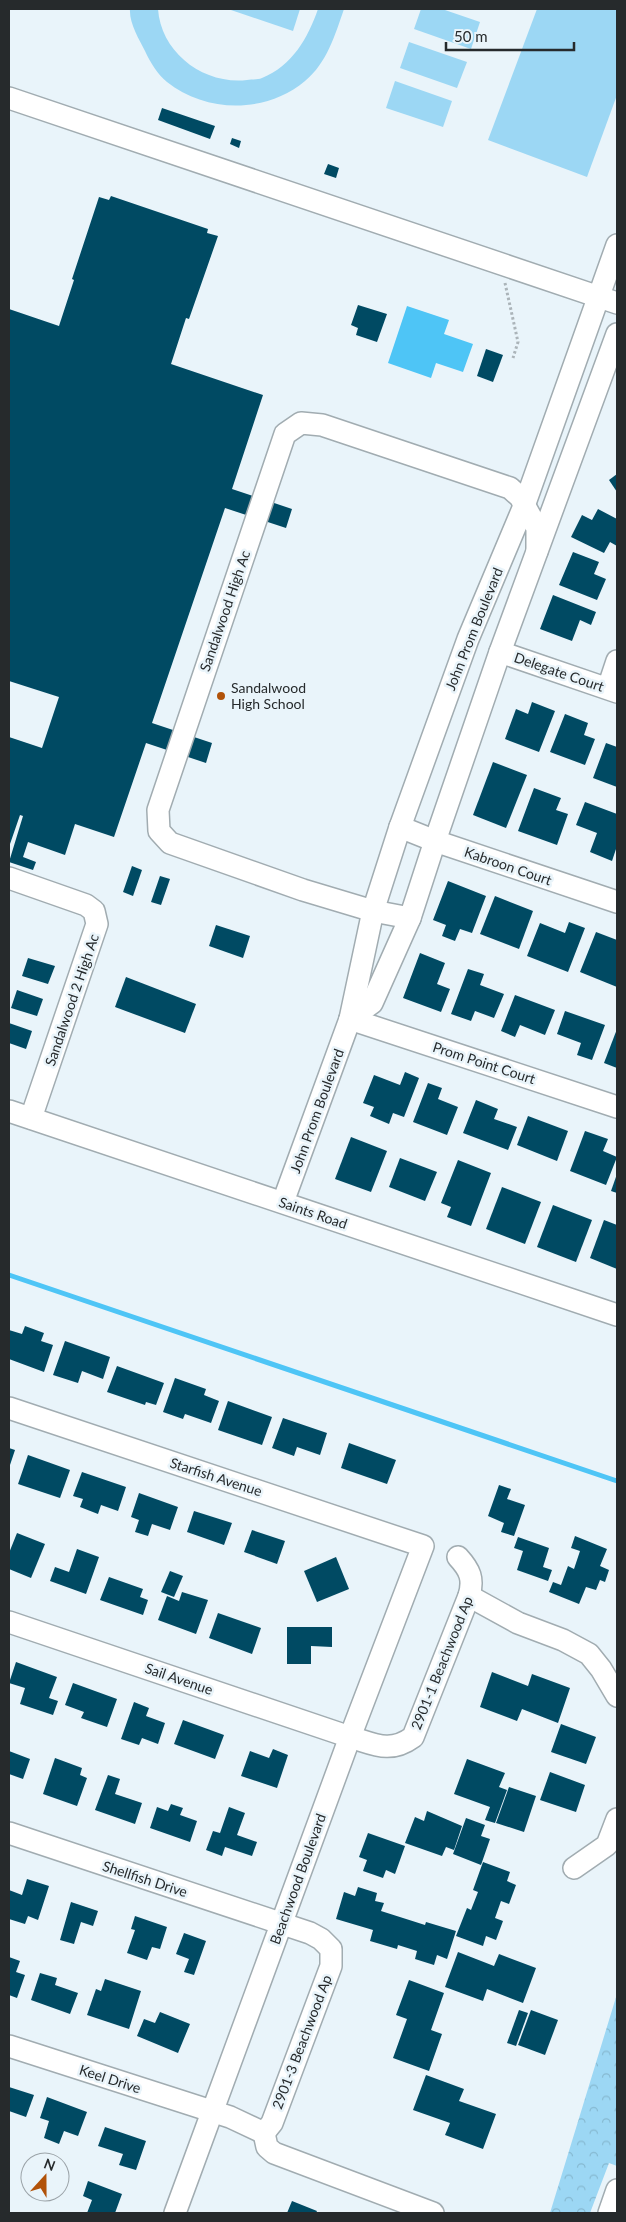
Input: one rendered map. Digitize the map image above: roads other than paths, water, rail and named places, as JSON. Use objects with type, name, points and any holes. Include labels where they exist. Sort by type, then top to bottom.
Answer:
[{"type":"street","points":[[9,98],[608,300]]},
{"type":"street","name":"John Prom Boulevard","points":[[283,1202],[350,1019],[373,911],[400,827],[468,639],[608,300],[617,245]]},
{"type":"street","points":[[350,1019],[372,1003],[410,918],[500,652],[617,334]]},
{"type":"street","name":"Sandalwood High Ac","points":[[410,918],[373,911],[303,890],[170,843],[159,831],[158,810],[285,434],[301,423],[322,425],[510,488],[520,497],[537,528],[537,551]]},
{"type":"street","name":"Delegate Court","points":[[500,652],[612,690]]},
{"type":"street","points":[[612,690],[617,661]]},
{"type":"street","points":[[447,696],[466,708],[474,730]]},
{"type":"street","name":"Kabroon Court","points":[[400,827],[435,841],[617,902]]},
{"type":"street","name":"Sandalwood 2 High Ac","points":[[9,878],[86,905],[94,911],[97,924],[31,1118]]},
{"type":"street","name":"Prom Point Court","points":[[350,1019],[617,1107]]},
{"type":"street","name":"Saints Road","points":[[9,1111],[617,1315]]},
{"type":"street","name":"Starfish Avenue","points":[[9,1408],[423,1546]]},
{"type":"street","name":"Beachwood Boulevard","points":[[175,2213],[350,1737],[423,1546]]},
{"type":"street","name":"2901-1 Beachwood Ap","points":[[350,1737],[386,1747],[401,1746],[413,1737],[473,1583],[465,1566],[458,1557]]},
{"type":"street","points":[[469,1596],[518,1623],[584,1650],[601,1669],[617,1696]]},
{"type":"street","name":"Sail Avenue","points":[[9,1622],[350,1737]]},
{"type":"street","points":[[574,1868],[607,1845],[617,1819]]},
{"type":"street","name":"Shellfish Drive","points":[[9,1833],[282,1924]]},
{"type":"street","name":"2901-3 Beachwood Ap","points":[[264,2133],[272,2124],[331,1966],[331,1949],[321,1939],[282,1924]]},
{"type":"street","name":"Keel Drive","points":[[9,2046],[212,2113]]},
{"type":"street","points":[[212,2113],[246,2124],[264,2133],[267,2148],[274,2153],[433,2213]]},
{"type":"waterway","points":[[9,1275],[617,1481]]},
{"type":"place","name":"Sandalwood High School","points":[[221,696]]}]
